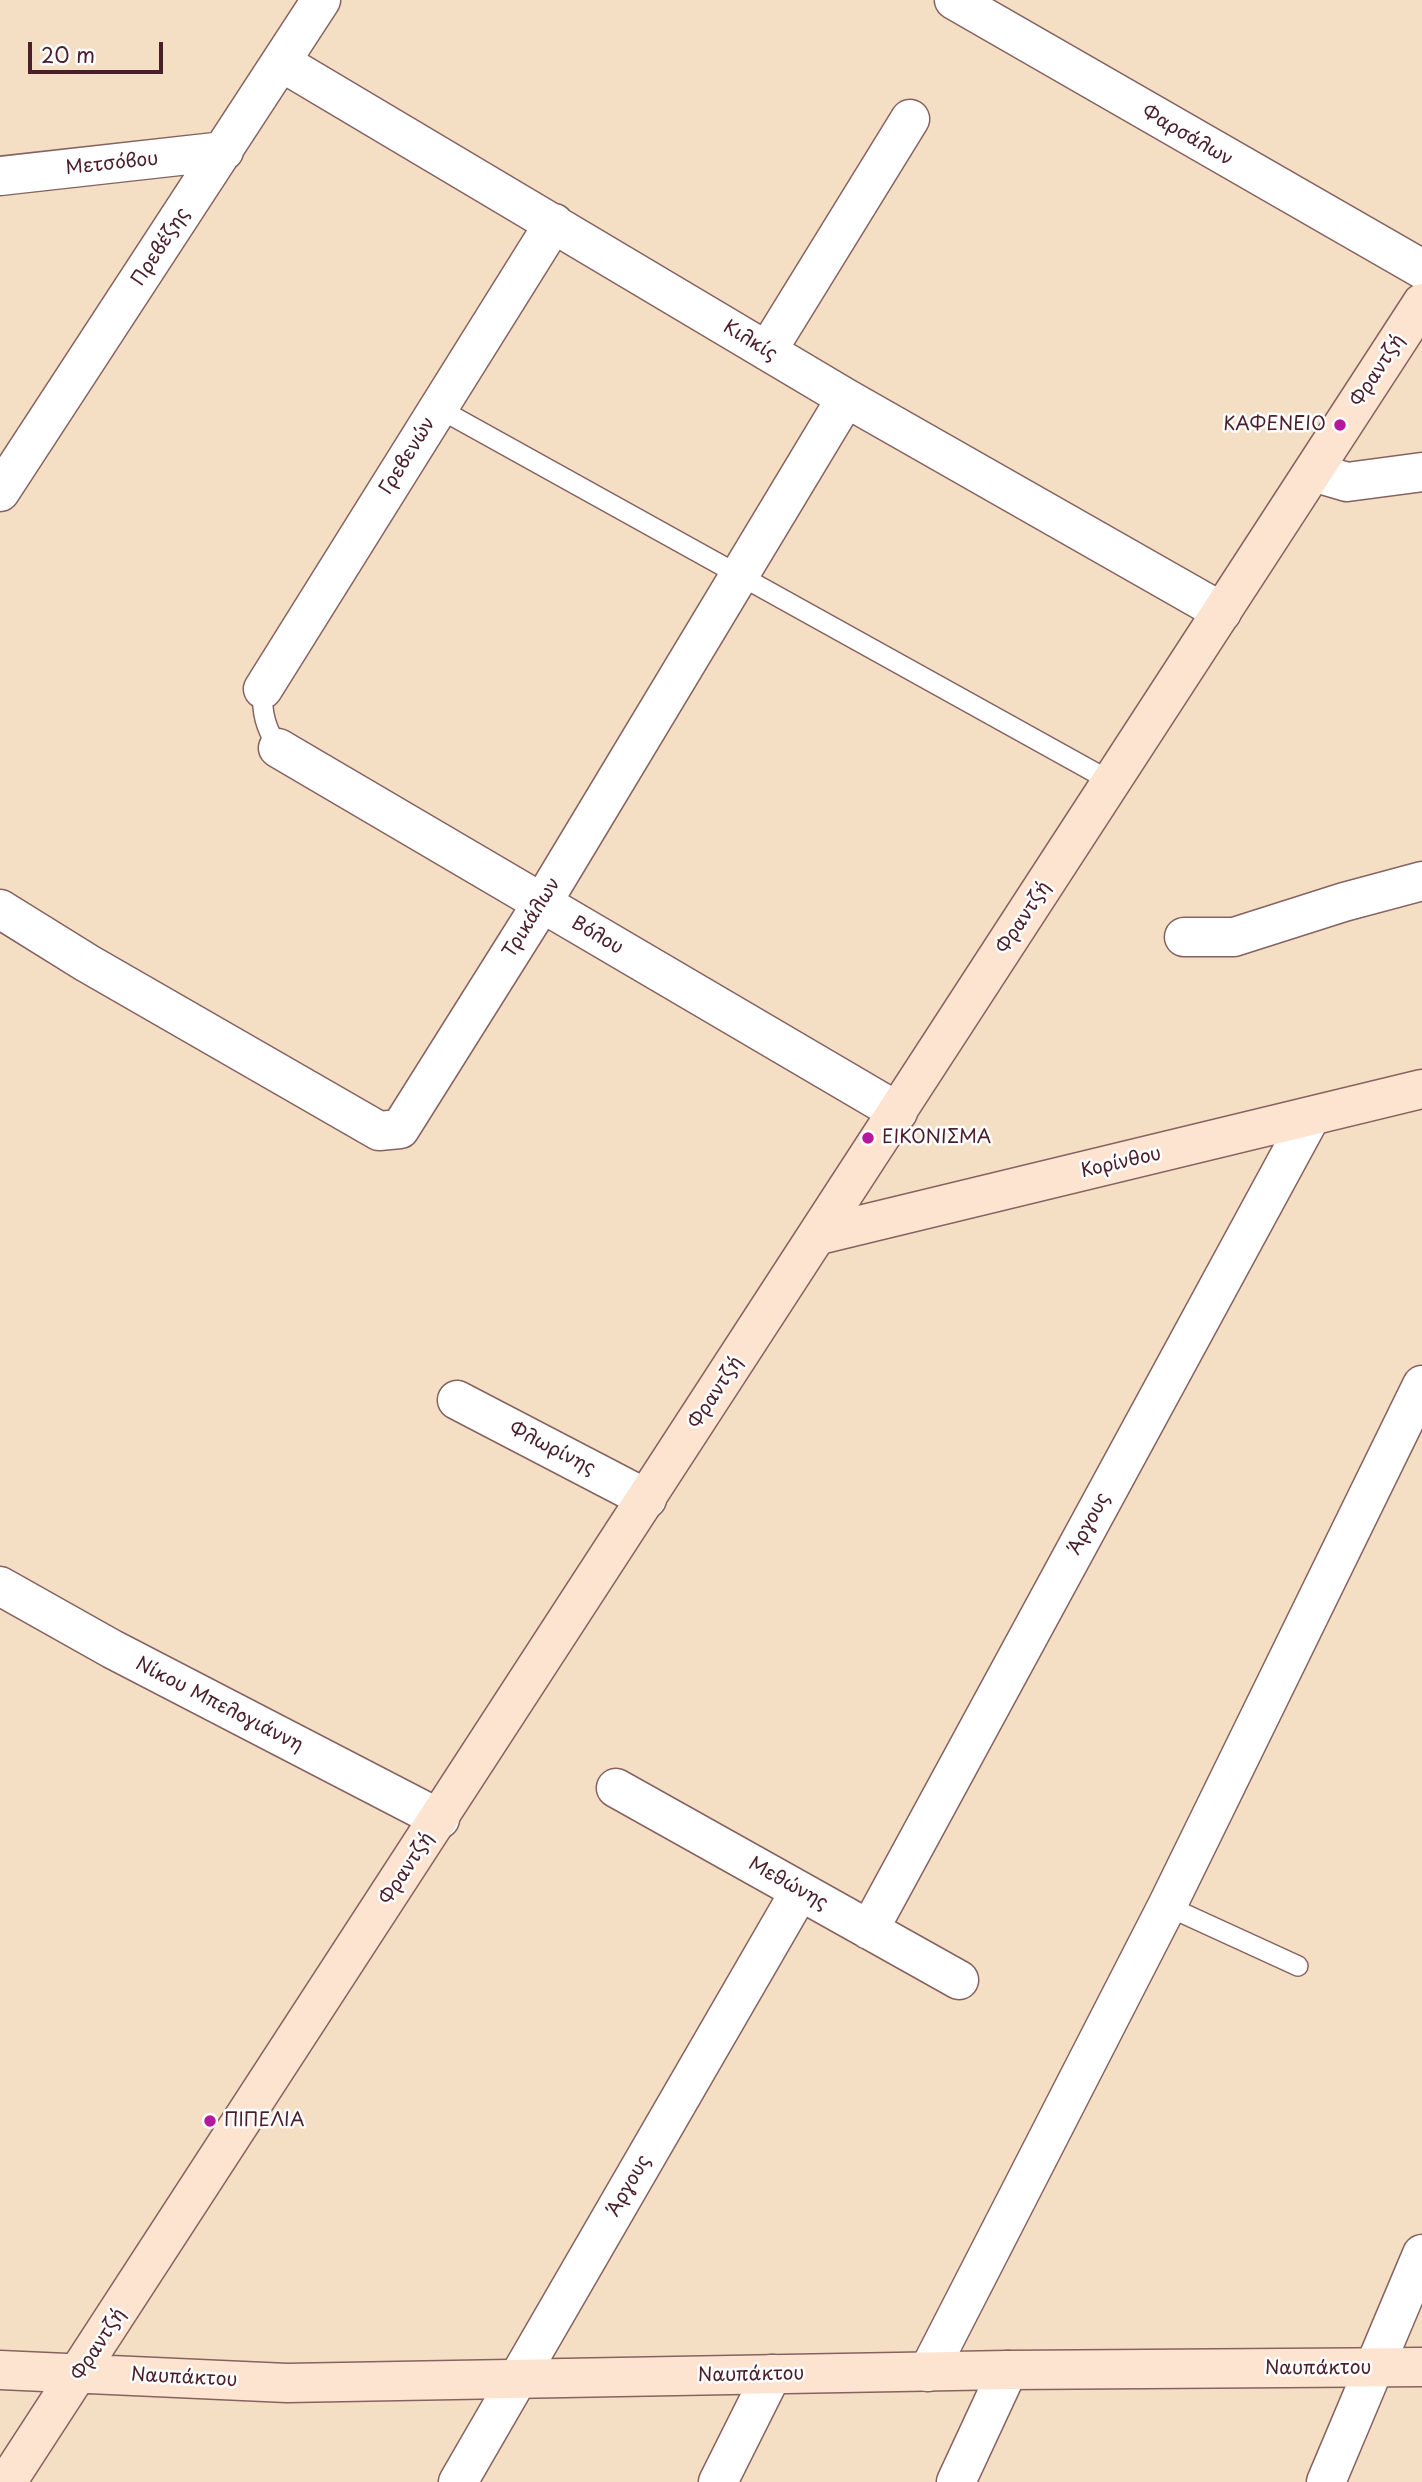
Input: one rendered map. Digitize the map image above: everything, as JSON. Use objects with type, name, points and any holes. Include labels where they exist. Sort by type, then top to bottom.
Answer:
[{"type":"main road","name":"Φραντζή","points":[[7,2482],[80,2374],[1422,303]]},
{"type":"main road","name":"Κορίνθου","points":[[819,1235],[1422,1089]]},
{"type":"main road","name":"Ναυπάκτου","points":[[0,2370],[286,2383],[1008,2370],[1422,2367]]},
{"type":"street","name":"Πρεβέζης","points":[[0,492],[321,0]]},
{"type":"street","name":"Φαρσάλων","points":[[954,0],[1422,269]]},
{"type":"street","name":"Κιλκίς","points":[[281,62],[846,398],[1223,612]]},
{"type":"street","points":[[767,351],[910,119]]},
{"type":"street","name":"Μετσόβου","points":[[0,176],[224,151]]},
{"type":"street","name":"Γρεβενών","points":[[263,690],[554,223]]},
{"type":"street","name":"Τρικάλων","points":[[0,909],[379,1130],[400,1129],[542,903],[846,398]]},
{"type":"street","points":[[1313,472],[1347,482],[1422,472]]},
{"type":"street","name":"Βόλου","points":[[278,748],[898,1112]]},
{"type":"street","points":[[1184,937],[1234,937],[1344,901],[1422,881]]},
{"type":"street","name":"Άργους","points":[[869,1930],[1310,1118]]},
{"type":"street","points":[[928,2372],[1167,1906],[1422,1385]]},
{"type":"street","name":"Φλωρίνης","points":[[457,1400],[647,1499]]},
{"type":"street","name":"Νίκου Μπελογιάννη","points":[[0,1586],[112,1649],[440,1819]]},
{"type":"street","name":"Μεθώνης","points":[[616,1788],[959,1980]]},
{"type":"street","name":"Άργους","points":[[458,2482],[800,1891]]},
{"type":"street","points":[[1326,2482],[1422,2254]]},
{"type":"street","points":[[956,2482],[1008,2370]]},
{"type":"street","points":[[718,2482],[772,2374]]},
{"type":"lane","points":[[439,408],[1112,782]]},
{"type":"lane","name":"Βόλου","points":[[263,690],[261,708],[268,732],[278,748]]},
{"type":"lane","points":[[1167,1906],[1298,1966]]},
{"type":"place","name":"ΚΑΦΕΝΕΙΟ","points":[[1340,425]]},
{"type":"place","name":"ΕΙΚΟΝΙΣΜΑ","points":[[868,1138]]},
{"type":"place","name":"ΠΙΠΕΛΙΑ","points":[[210,2121]]}]
